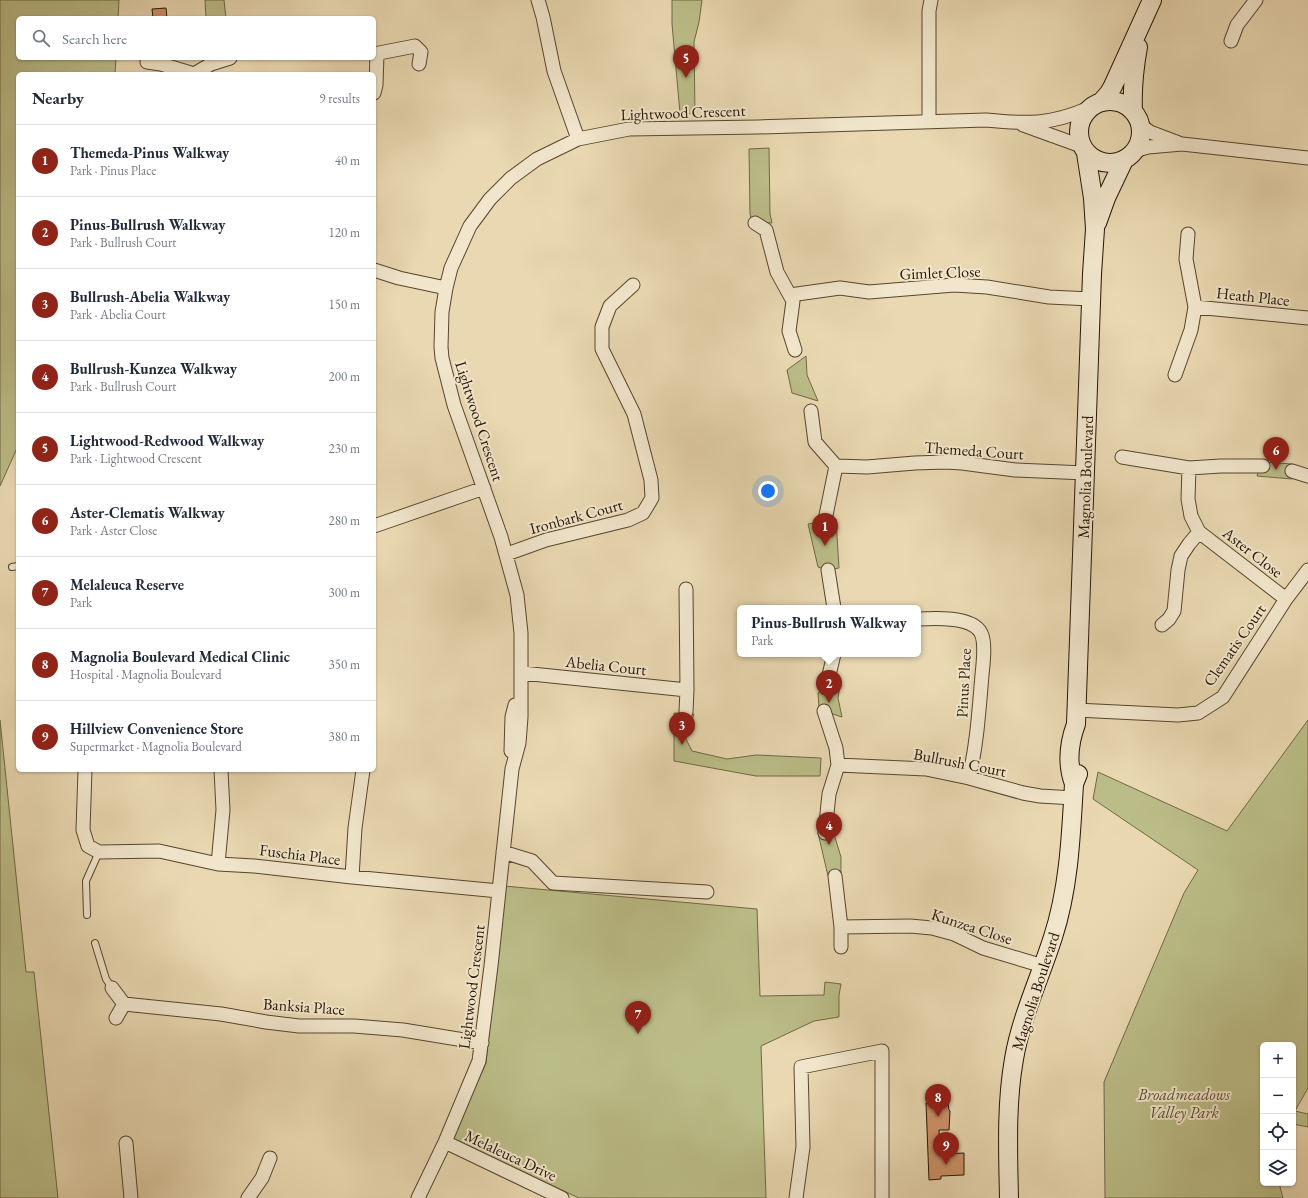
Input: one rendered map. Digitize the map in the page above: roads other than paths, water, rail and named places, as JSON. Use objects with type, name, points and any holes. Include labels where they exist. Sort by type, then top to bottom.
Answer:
[{"type":"street","points":[[538,0],[554,70],[578,139]]},
{"type":"street","points":[[929,122],[929,11],[931,0]]},
{"type":"street","points":[[1152,0],[1109,93],[1082,116],[1078,136],[1084,150],[1094,159],[1104,163],[1114,163],[1148,147],[1182,144],[1308,158]]},
{"type":"street","points":[[1231,41],[1237,25],[1256,0]]},
{"type":"street","points":[[1129,155],[1139,143],[1141,134],[1132,90],[1143,19]]},
{"type":"street","points":[[376,54],[415,46],[421,52],[419,64]]},
{"type":"street","points":[[197,72],[211,64],[224,60]]},
{"type":"street","points":[[375,60],[376,72]]},
{"type":"street","points":[[148,62],[161,64],[187,72]]},
{"type":"street","points":[[1096,105],[1111,100],[1119,102],[1127,106],[1150,132],[1182,144]]},
{"type":"street","name":"Lightwood Crescent","points":[[418,1198],[445,1142],[479,1061],[512,769],[510,742],[512,717],[521,678],[521,633],[517,595],[506,554],[454,405],[442,358],[442,312],[446,288],[451,268],[470,226],[490,199],[511,178],[537,159],[578,139],[628,129],[986,120],[1019,123],[1060,119],[1096,105]]},
{"type":"street","name":"Lightwood Crescent","points":[[1019,123],[1084,150]]},
{"type":"street","name":"Magnolia Boulevard","points":[[1009,1198],[1008,1137],[1010,1084],[1013,1064],[1021,1029],[1054,936],[1069,863],[1074,791],[1070,763],[1071,738],[1076,717],[1091,299],[1095,229],[1093,198],[1084,150]]},
{"type":"street","name":"Magnolia Boulevard","points":[[1095,229],[1106,198],[1129,155]]},
{"type":"street","points":[[755,223],[766,230],[777,272],[793,301],[789,331],[795,350]]},
{"type":"street","name":"Heath Place","points":[[1176,375],[1191,330],[1194,307],[1186,260],[1188,234]]},
{"type":"street","points":[[376,271],[399,278],[446,288]]},
{"type":"street","name":"Ironbark Court","points":[[506,554],[546,540],[628,520],[643,513],[652,498],[652,480],[634,414],[602,349],[602,327],[610,306],[633,285]]},
{"type":"street","name":"Gimlet Close","points":[[790,296],[840,288],[869,292],[954,285],[987,287],[1049,297],[1091,299]]},
{"type":"street","name":"Heath Place","points":[[1194,307],[1308,318]]},
{"type":"street","points":[[810,411],[815,442],[836,466],[825,520]]},
{"type":"street","points":[[1122,456],[1189,468],[1263,466]]},
{"type":"street","name":"Themeda Court","points":[[836,466],[867,467],[915,463],[962,462],[1016,470],[1085,472]]},
{"type":"street","name":"Aster Close","points":[[1189,468],[1188,499],[1191,516],[1199,532],[1286,599]]},
{"type":"street","points":[[1292,471],[1308,476]]},
{"type":"street","points":[[376,525],[484,488]]},
{"type":"street","name":"Aster Close","points":[[1162,625],[1169,619],[1174,611],[1178,570],[1181,556],[1188,544],[1199,532]]},
{"type":"street","points":[[828,570],[834,605]]},
{"type":"street","name":"Clematis Court","points":[[1076,717],[1178,715],[1198,713],[1223,697],[1286,599],[1308,570]]},
{"type":"street","points":[[686,589],[686,712]]},
{"type":"street","name":"Pinus Place","points":[[921,619],[952,619],[970,622],[981,632],[984,647],[978,734],[970,778]]},
{"type":"street","points":[[826,688],[833,657]]},
{"type":"street","name":"Abelia Court","points":[[521,678],[686,690]]},
{"type":"street","points":[[824,711],[836,748],[838,765],[829,794],[825,833]]},
{"type":"street","name":"Bullrush Court","points":[[838,765],[926,769],[970,778],[1023,793],[1040,796],[1074,791]]},
{"type":"street","points":[[84,772],[83,830],[88,846],[99,852]]},
{"type":"street","points":[[218,864],[223,810],[221,772]]},
{"type":"street","points":[[352,877],[355,828],[363,772]]},
{"type":"street","name":"Fuschia Place","points":[[99,852],[159,851],[218,864],[254,866],[499,891]]},
{"type":"street","points":[[503,852],[532,861],[553,883],[707,892]]},
{"type":"street","points":[[835,876],[841,927],[841,947]]},
{"type":"street","name":"Kunzea Close","points":[[841,927],[910,926],[932,928],[954,934],[982,948],[1043,966]]},
{"type":"street","points":[[112,988],[124,1004],[116,1018]]},
{"type":"street","name":"Banksia Place","points":[[124,1004],[221,1014],[299,1026],[354,1026],[403,1030],[482,1043]]},
{"type":"street","points":[[796,1198],[803,1147],[801,1067],[882,1051],[882,1198]]},
{"type":"street","name":"Melaleuca Drive","points":[[445,1142],[562,1198]]},
{"type":"street","points":[[126,1143],[131,1198]]},
{"type":"street","points":[[248,1198],[262,1178],[270,1158]]},
{"type":"lane","points":[[87,915],[86,881],[99,852]]},
{"type":"lane","points":[[95,943],[106,978],[112,988]]},
{"type":"place","name":"Lightwood-Redwood Walkway","points":[[686,78]]},
{"type":"place","name":"Aster-Clematis Walkway","points":[[1276,470]]},
{"type":"place","name":"Themeda-Pinus Walkway","points":[[825,546]]},
{"type":"place","name":"Pinus-Bullrush Walkway","points":[[829,703]]},
{"type":"place","name":"Bullrush-Abelia Walkway","points":[[682,745]]},
{"type":"place","name":"Bullrush-Kunzea Walkway","points":[[829,845]]},
{"type":"place","name":"Melaleuca Reserve","points":[[638,1034]]},
{"type":"place","name":"Magnolia Boulevard Medical Clinic","points":[[938,1117]]},
{"type":"place","name":"Hillview Convenience Store","points":[[946,1165]]},
{"type":"park label","name":"Broadmeadows Valley Park","points":[[1184,1103]]}]
